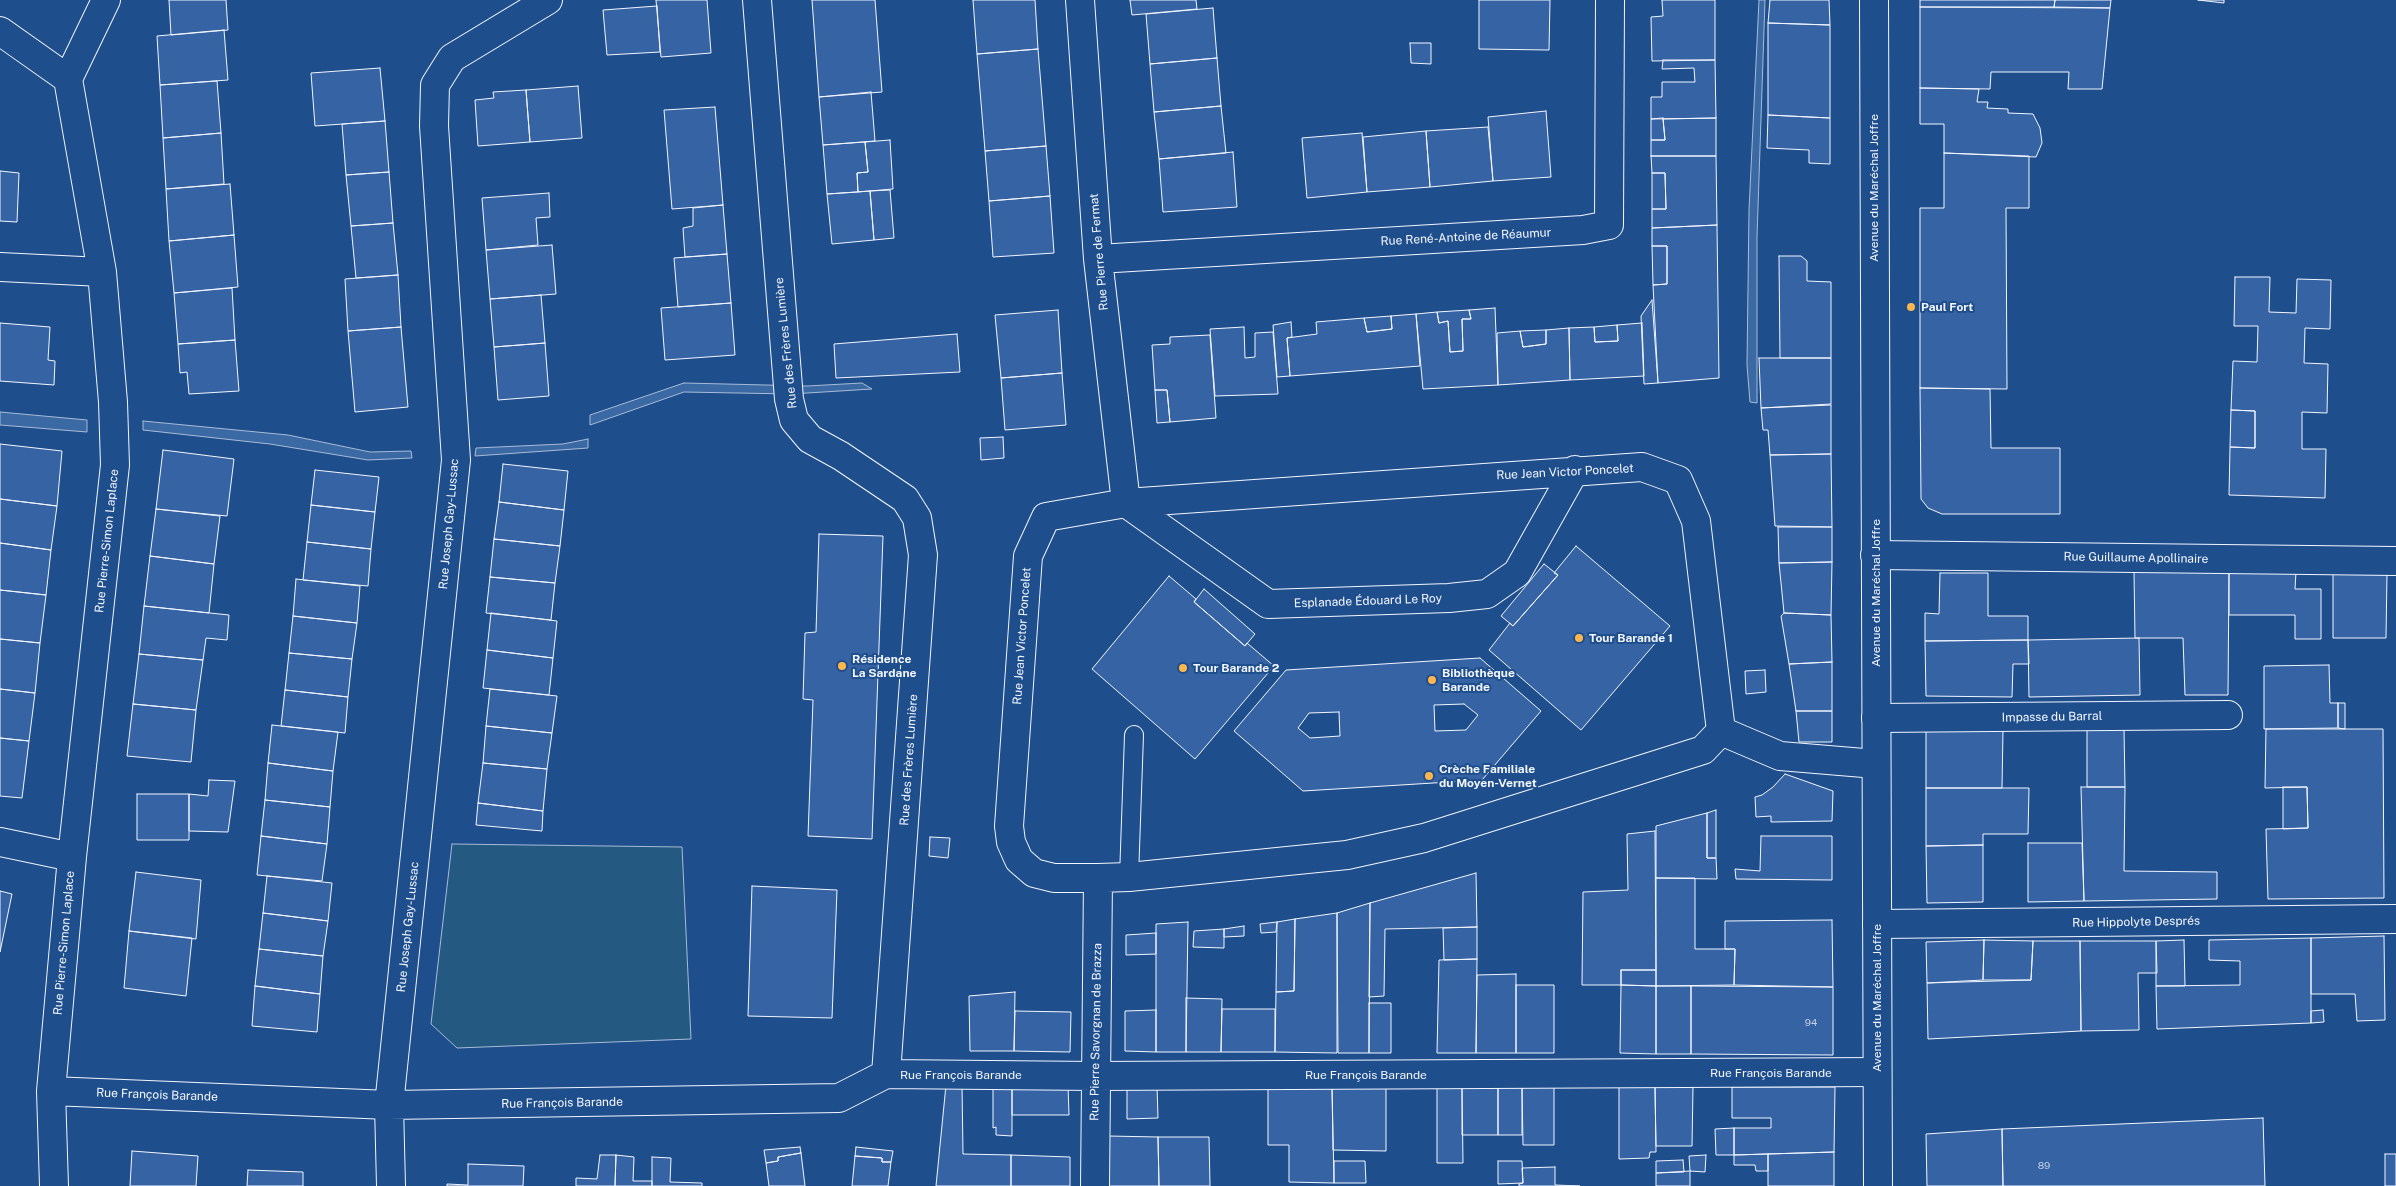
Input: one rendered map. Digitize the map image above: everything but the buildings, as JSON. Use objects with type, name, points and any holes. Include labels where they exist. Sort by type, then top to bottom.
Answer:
[{"type":"street","points":[[0,31],[68,79],[106,0]]},
{"type":"street","name":"Rue Joseph Gay-Lussac","points":[[391,1186],[389,1105],[456,460],[434,126],[436,85],[452,58],[548,0]]},
{"type":"street","name":"Rue des Frères Lumière","points":[[757,0],[788,390],[794,420],[810,439],[841,456],[904,499],[917,518],[924,556],[886,1074]]},
{"type":"street","name":"Rue Pierre de Fermat","points":[[1080,0],[1098,259],[1126,503]]},
{"type":"street","name":"Rue René-Antoine de Réaumur","points":[[1098,259],[1583,230],[1609,225],[1610,0]]},
{"type":"street","name":"Avenue du Maréchal Joffre","points":[[1874,0],[1878,1186]]},
{"type":"street","name":"Rue Pierre-Simon Laplace","points":[[54,1186],[50,1091],[72,857],[115,465],[113,402],[102,272],[68,79]]},
{"type":"street","points":[[0,268],[102,272]]},
{"type":"street","name":"Rue Jean Victor Poncelet","points":[[1642,467],[1678,480],[1696,520],[1712,740],[1424,838],[1347,855],[1129,877],[1098,878],[1054,878],[1034,873],[1019,860],[1011,842],[1009,826],[1028,556],[1046,517],[1126,503],[1575,470],[1642,467]]},
{"type":"street","name":"Esplanade Édouard Le Roy","points":[[1126,503],[1268,604],[1449,598],[1487,594],[1517,573],[1575,470]]},
{"type":"street","name":"Rue Guillaume Apollinaire","points":[[1875,556],[2396,561]]},
{"type":"street","name":"Impasse du Barral","points":[[1876,718],[2228,715]]},
{"type":"street","points":[[1712,740],[1780,756],[1876,764]]},
{"type":"street","points":[[0,842],[72,857]]},
{"type":"street","name":"Rue Pierre Savorgnan de Brazza","points":[[1095,1186],[1098,878]]},
{"type":"street","name":"Rue Hippolyte Després","points":[[1877,924],[2396,919]]},
{"type":"street","name":"Rue François Barande","points":[[50,1091],[389,1105],[838,1098],[886,1074],[1095,1076],[1877,1072]]},
{"type":"lane","points":[[1129,877],[1134,735]]},
{"type":"shaded area","points":[[1759,0],[1765,0],[1757,237],[1757,403],[1750,402],[1747,365],[1749,210]]},
{"type":"shaded area","points":[[684,383],[807,386],[862,383],[872,389],[791,394],[684,392],[590,425],[590,415]]},
{"type":"shaded area","points":[[0,412],[87,420],[87,432],[0,425]]},
{"type":"shaded area","points":[[143,421],[288,435],[370,452],[411,451],[412,458],[368,460],[270,444],[143,430]]},
{"type":"shaded area","points":[[588,439],[588,448],[475,456],[476,448],[563,444]]},
{"type":"shaded area","points":[[452,844],[682,847],[691,1039],[457,1048],[431,1024]]},
{"type":"place","name":"Paul Fort","points":[[1911,307]]},
{"type":"place","name":"Tour Barande 1","points":[[1579,638]]},
{"type":"place","name":"Résidence La Sardane","points":[[842,666]]},
{"type":"place","name":"Tour Barande 2","points":[[1183,668]]},
{"type":"place","name":"Bibliothèque Barande","points":[[1432,680]]},
{"type":"place","name":"Crèche Familiale du Moyen-Vernet","points":[[1429,776]]}]
